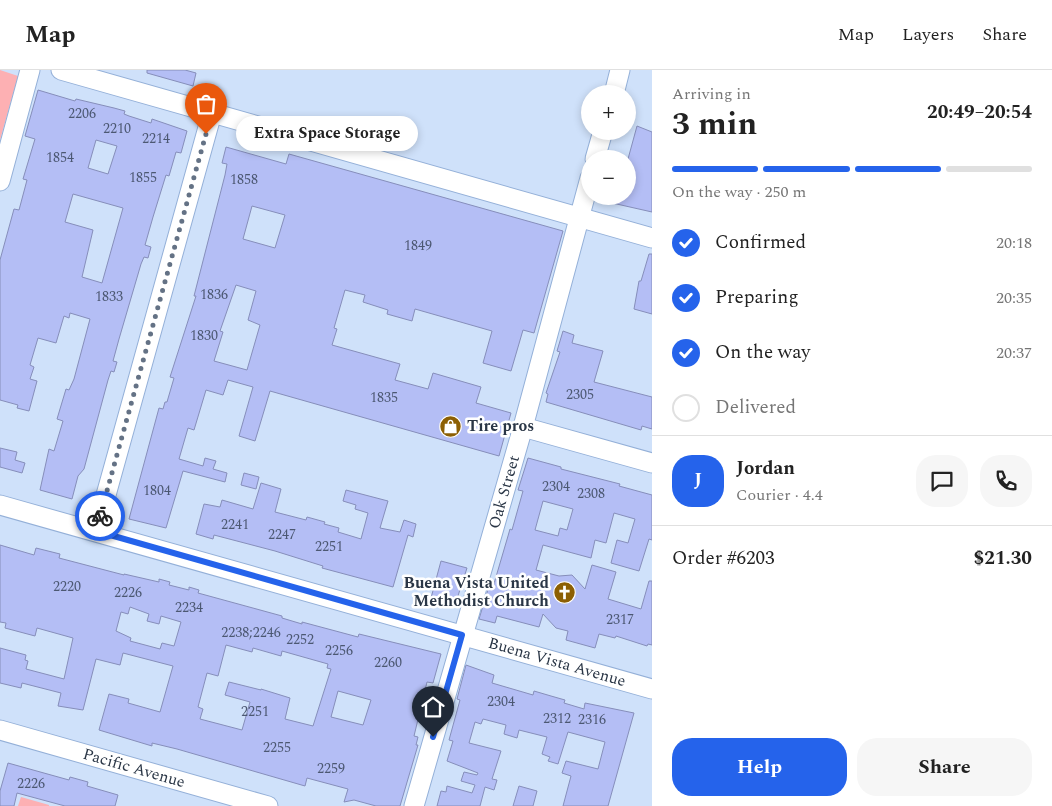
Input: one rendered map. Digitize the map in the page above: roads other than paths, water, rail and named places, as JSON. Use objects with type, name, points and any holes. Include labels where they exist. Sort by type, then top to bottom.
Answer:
[{"type":"street","points":[[0,181],[30,70]]},
{"type":"street","points":[[61,70],[652,238]]},
{"type":"street","points":[[616,85],[620,70]]},
{"type":"street","points":[[96,531],[212,113]]},
{"type":"street","name":"Oak Street","points":[[414,806],[523,427],[582,205]]},
{"type":"street","points":[[523,427],[652,463]]},
{"type":"street","name":"Buena Vista Avenue","points":[[0,505],[652,689]]},
{"type":"street","name":"Pacific Avenue","points":[[0,730],[215,799],[268,806]]},
{"type":"place","name":"Extra Space Storage","points":[[206,134]]},
{"type":"place","name":"Tire pros","points":[[451,426]]},
{"type":"place","name":"Buena Vista United Methodist Church","points":[[565,592]]}]
